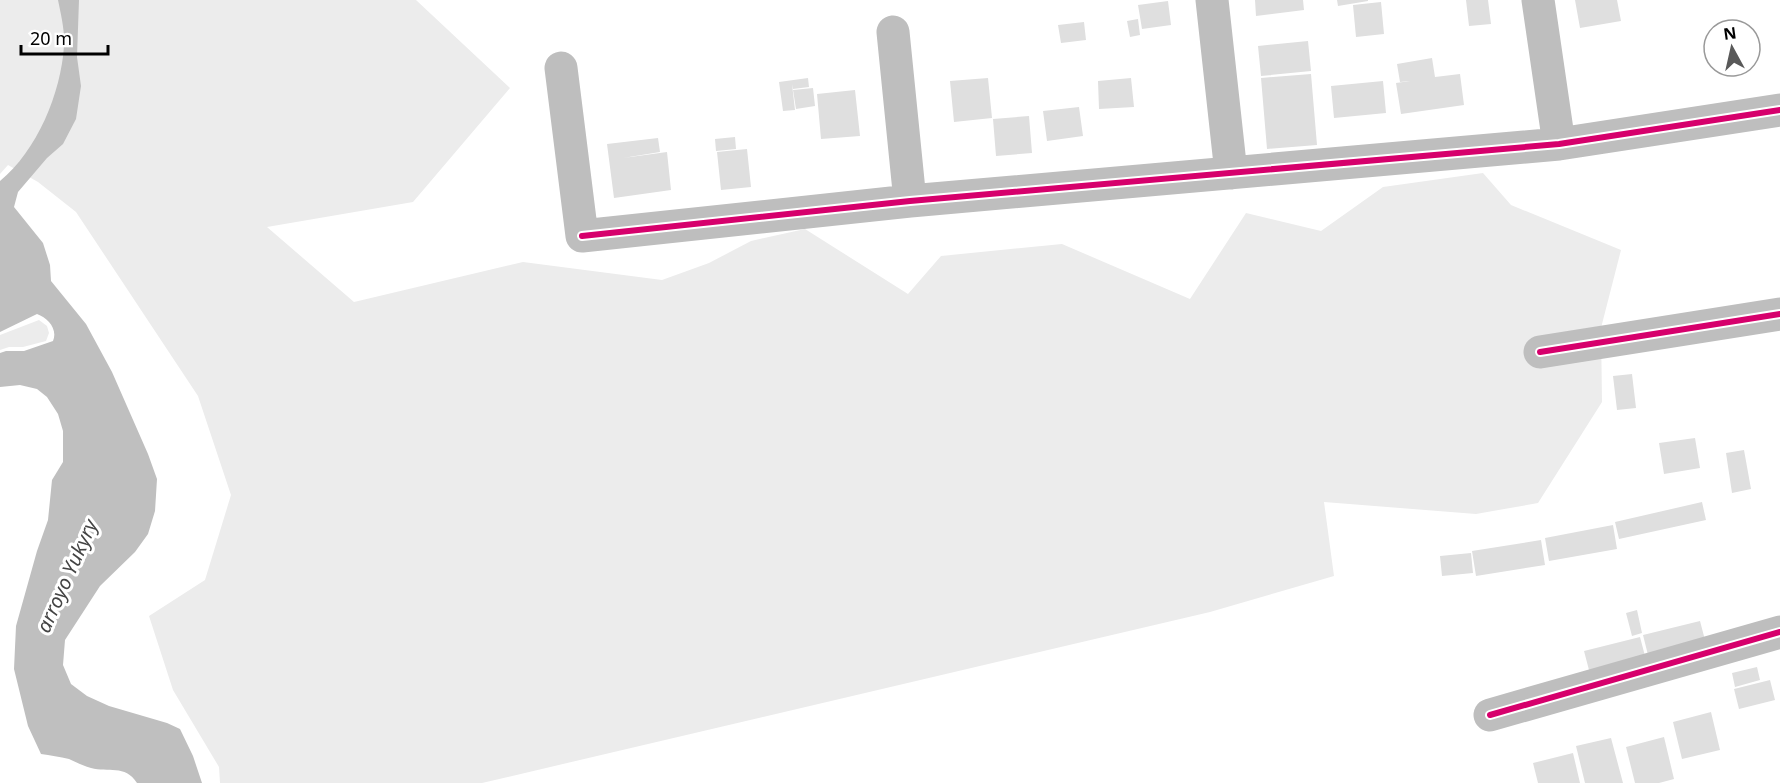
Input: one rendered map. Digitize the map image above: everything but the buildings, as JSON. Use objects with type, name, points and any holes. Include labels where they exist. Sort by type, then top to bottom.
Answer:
[{"type":"street","points":[[1212,0],[1231,173]]},
{"type":"street","points":[[1538,0],[1559,144]]},
{"type":"street","points":[[893,32],[910,201]]},
{"type":"street","points":[[561,68],[582,236],[910,201],[1559,144],[1780,110]]},
{"type":"street","points":[[1540,352],[1780,314]]},
{"type":"street","points":[[1490,716],[1780,632]]},
{"type":"shaded area","points":[[0,0],[416,0],[510,88],[413,202],[267,227],[354,302],[523,262],[662,280],[709,263],[751,241],[805,229],[908,294],[941,256],[1062,244],[1190,299],[1246,213],[1321,231],[1383,187],[1483,173],[1511,205],[1621,250],[1601,328],[1602,402],[1538,503],[1476,514],[1324,502],[1334,576],[1210,612],[482,783],[220,783],[219,767],[173,690],[149,616],[205,580],[231,495],[198,396],[76,212],[38,182],[8,165],[0,174]]},
{"type":"shaded area","points":[[39,320],[47,326],[49,333],[46,341],[0,350],[0,335]]},
{"type":"water","name":"arroyo Yukyry","points":[[58,0],[79,0],[77,57],[81,86],[76,119],[63,144],[47,158],[18,192],[14,207],[43,243],[50,265],[51,281],[86,324],[112,372],[157,479],[155,511],[148,534],[135,552],[100,586],[65,640],[63,665],[71,684],[87,696],[109,706],[180,729],[193,756],[202,783],[137,783],[122,771],[91,768],[69,759],[41,754],[28,726],[14,669],[16,626],[48,520],[52,480],[63,462],[63,431],[58,414],[47,397],[37,389],[20,385],[0,387],[0,353],[24,351],[53,341],[54,332],[51,324],[37,314],[0,332],[0,181],[13,169],[36,137],[45,120],[58,83],[64,46]]},
{"type":"cycle path","points":[[582,236],[910,201],[1559,144],[1780,110]]},
{"type":"cycle path","points":[[1540,352],[1780,314]]},
{"type":"cycle path","points":[[1490,715],[1780,632]]}]
